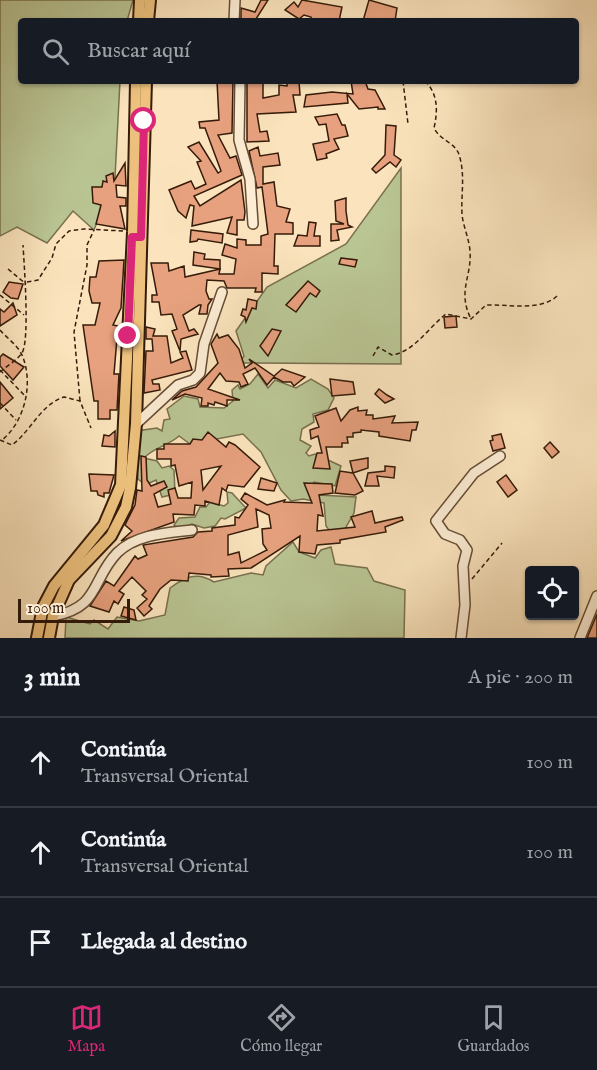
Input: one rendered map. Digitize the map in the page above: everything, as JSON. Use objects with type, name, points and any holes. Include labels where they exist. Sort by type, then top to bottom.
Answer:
[{"type":"main road","points":[[139,18],[140,0]]},
{"type":"main road","points":[[148,18],[150,0]]},
{"type":"main road","points":[[49,638],[53,616],[69,580],[111,536],[126,507],[136,424],[136,84]]},
{"type":"main road","points":[[37,638],[43,607],[54,586],[68,565],[104,525],[121,485],[146,84]]},
{"type":"street","points":[[234,18],[236,0]]},
{"type":"street","points":[[240,84],[239,140],[250,179],[253,224]]},
{"type":"street","points":[[136,424],[178,386],[193,380],[200,374],[204,344],[222,292]]},
{"type":"street","points":[[461,638],[466,592],[463,566],[467,550],[460,540],[445,534],[436,521],[474,473],[500,456]]},
{"type":"street","points":[[53,616],[78,609],[87,600],[117,553],[151,536],[192,530]]},
{"type":"street","points":[[580,638],[597,596]]},
{"type":"path","points":[[403,84],[408,124]]},
{"type":"path","points":[[428,84],[433,89],[438,112],[434,128],[444,140],[454,144],[460,156],[464,180],[463,217],[471,253],[464,304],[471,319]]},
{"type":"path","points":[[91,428],[80,401],[74,332],[87,265],[87,245],[94,230]]},
{"type":"path","points":[[27,284],[38,280],[52,258],[56,244],[69,231],[94,230],[136,236]]},
{"type":"path","points":[[23,245],[27,284],[24,315],[25,344],[21,354],[0,371],[26,397]]},
{"type":"path","points":[[8,269],[27,284]]},
{"type":"path","points":[[0,295],[24,315]]},
{"type":"path","points":[[471,319],[486,305],[525,305],[552,301],[558,295]]},
{"type":"path","points":[[373,356],[378,347],[392,355],[410,348],[431,325],[446,314],[471,319]]},
{"type":"path","points":[[0,330],[21,354],[28,379],[26,397],[17,421],[0,441],[12,445],[21,438],[44,408],[54,400],[64,397],[80,401]]},
{"type":"path","points":[[0,402],[17,421]]},
{"type":"path","points":[[471,582],[502,543]]},
{"type":"green space","points":[[0,0],[133,0],[128,18],[18,18],[18,84],[120,84],[115,177],[94,230],[73,211],[47,243],[17,227],[0,236]]},
{"type":"green space","points":[[401,168],[401,364],[238,363],[244,356],[236,331],[267,287],[346,244]]},
{"type":"green space","points":[[258,374],[268,388],[275,380],[296,388],[311,379],[328,389],[334,398],[328,410],[313,414],[314,422],[302,429],[300,440],[311,446],[306,453],[309,456],[315,454],[341,466],[335,486],[314,482],[310,487],[318,495],[356,497],[354,513],[342,534],[333,535],[326,526],[324,503],[303,499],[291,501],[281,490],[261,452],[243,434],[190,444],[179,436],[148,454],[144,458],[157,461],[162,468],[169,466],[174,470],[175,494],[162,497],[156,480],[145,485],[138,479],[137,462],[125,449],[129,432],[157,428],[162,431],[164,420],[170,419],[167,409],[184,396],[198,399],[200,407],[224,408],[233,401],[232,390],[238,385],[240,389],[250,384]]},
{"type":"green space","points":[[227,492],[232,493],[246,508],[225,519],[221,518],[215,526],[204,528],[192,524],[180,529],[174,525],[179,518],[195,517],[200,507],[206,507],[210,502],[224,506],[228,503]]},
{"type":"green space","points":[[293,542],[299,552],[315,558],[321,550],[331,547],[335,564],[367,568],[374,581],[405,590],[404,638],[65,638],[66,617],[90,624],[94,620],[108,629],[117,617],[139,621],[165,615],[170,588],[181,581],[197,576],[214,582],[251,573],[263,575],[266,566]]},
{"type":"building","points":[[261,0],[268,0],[257,18],[241,18],[241,8],[255,12]]},
{"type":"building","points":[[302,0],[342,7],[340,18],[311,18],[304,15],[297,18],[285,10],[294,2],[298,7]]},
{"type":"building","points":[[369,0],[397,8],[395,18],[364,18]]},
{"type":"building","points":[[217,84],[233,84],[232,133],[218,135],[230,158],[236,156],[242,175],[194,196],[200,206],[241,180],[245,212],[244,220],[237,220],[237,235],[227,233],[232,217],[192,226],[194,206],[190,205],[186,218],[178,211],[169,190],[191,181],[195,189],[206,184],[197,162],[201,161],[188,147],[199,142],[218,173],[221,171],[205,128],[200,128],[199,122],[219,120]]},
{"type":"building","points":[[247,84],[263,84],[263,98],[279,95],[279,85],[299,84],[300,95],[293,95],[296,112],[257,114],[260,132],[267,131],[269,141],[247,142]]},
{"type":"building","points":[[351,84],[366,84],[368,89],[375,90],[385,109],[378,109],[378,107],[359,109],[347,94],[348,103],[304,107],[306,95],[332,92],[353,94]]},
{"type":"building","points":[[337,114],[342,125],[345,125],[348,136],[334,139],[339,149],[326,154],[327,158],[317,160],[313,144],[329,141],[326,124],[319,125],[315,117]]},
{"type":"building","points":[[386,125],[396,126],[394,155],[401,160],[396,167],[390,162],[376,173],[372,169],[385,155]]},
{"type":"building","points":[[258,147],[260,156],[278,153],[280,165],[263,167],[263,184],[274,182],[277,206],[290,209],[286,222],[293,223],[293,234],[275,234],[274,266],[278,266],[278,274],[262,273],[262,292],[255,292],[256,288],[227,288],[224,281],[207,280],[206,291],[209,299],[212,299],[208,305],[207,314],[199,314],[201,305],[199,305],[183,315],[189,331],[194,329],[198,334],[181,339],[180,351],[172,331],[177,329],[172,314],[161,315],[159,302],[152,302],[152,295],[157,295],[151,263],[168,263],[169,271],[184,266],[185,277],[220,269],[219,274],[234,274],[236,259],[222,255],[225,244],[237,248],[237,239],[246,240],[246,245],[261,245],[261,236],[268,234],[262,187],[257,188],[249,151]]},
{"type":"building","points":[[125,163],[126,186],[116,185],[117,197],[126,198],[126,206],[120,206],[125,229],[96,224],[101,205],[93,203],[92,187],[102,187],[103,181],[107,182],[106,176],[113,173],[114,181]]},
{"type":"building","points":[[346,198],[348,225],[352,227],[337,230],[339,240],[331,241],[331,224],[344,224],[336,221],[335,201]]},
{"type":"building","points":[[309,222],[316,223],[314,236],[320,236],[320,246],[294,246],[298,235],[307,236]]},
{"type":"building","points":[[191,230],[223,234],[222,243],[198,239],[190,242]]},
{"type":"building","points":[[194,252],[205,254],[204,259],[220,260],[220,269],[193,265]]},
{"type":"building","points":[[341,258],[357,260],[355,267],[339,264]]},
{"type":"building","points":[[124,260],[121,308],[113,325],[118,326],[114,374],[119,374],[117,410],[110,410],[110,419],[98,419],[98,401],[94,401],[83,325],[95,325],[100,303],[92,303],[89,291],[90,277],[96,277],[99,261]]},
{"type":"building","points":[[308,281],[320,291],[316,297],[310,293],[296,312],[286,305]]},
{"type":"building","points":[[9,282],[23,284],[18,299],[11,298],[3,292]]},
{"type":"building","points":[[248,299],[257,301],[256,309],[252,308],[246,322],[245,317],[241,315],[243,309],[246,310]]},
{"type":"building","points":[[13,303],[17,315],[0,326],[0,309],[4,312]]},
{"type":"building","points":[[456,316],[457,327],[445,328],[444,317]]},
{"type":"building","points":[[146,327],[155,329],[153,336],[167,336],[171,363],[183,358],[180,352],[186,351],[192,370],[152,380],[153,384],[159,384],[160,390],[144,393],[146,351],[153,351],[152,339],[146,339]]},
{"type":"building","points":[[272,329],[281,331],[268,356],[260,346]]},
{"type":"building","points":[[217,334],[219,338],[228,335],[239,349],[245,368],[252,363],[249,359],[274,376],[282,369],[305,377],[294,386],[291,382],[283,382],[274,377],[267,385],[255,368],[243,374],[248,384],[241,387],[239,382],[226,381],[220,373],[208,389],[240,400],[227,400],[227,406],[215,402],[214,405],[208,403],[208,406],[201,406],[202,398],[185,394],[172,400],[182,391],[196,387],[218,363],[211,344]]},
{"type":"building","points":[[3,354],[24,367],[13,380],[0,366],[0,357]]},
{"type":"building","points":[[330,379],[353,382],[355,394],[332,396]]},
{"type":"building","points":[[0,382],[13,398],[0,409]]},
{"type":"building","points":[[379,389],[394,399],[385,403],[375,394]]},
{"type":"building","points":[[358,407],[358,411],[367,410],[366,415],[373,415],[373,419],[395,416],[392,423],[418,422],[416,430],[412,430],[410,441],[379,436],[379,432],[361,430],[361,432],[353,433],[353,437],[347,437],[348,443],[342,443],[342,447],[326,447],[330,469],[313,468],[317,453],[322,453],[318,436],[311,439],[310,430],[319,427],[315,416],[336,408],[341,421],[350,410]]},
{"type":"building","points":[[115,431],[115,447],[102,446],[104,435],[109,436]]},
{"type":"building","points":[[208,432],[226,447],[229,442],[235,445],[260,467],[244,487],[228,485],[226,491],[222,488],[219,505],[205,501],[205,506],[195,505],[194,515],[173,514],[174,522],[121,541],[132,531],[125,525],[135,505],[137,490],[142,491],[141,456],[146,457],[147,480],[151,486],[164,481],[167,487],[154,494],[158,507],[171,504],[168,490],[175,488],[178,498],[191,498],[192,482],[179,486],[175,465],[171,466],[171,459],[157,459],[157,449],[164,449],[164,444],[190,444],[193,439],[202,440]],"holes":[[[221,466],[203,490],[201,470]]]},
{"type":"building","points":[[501,434],[505,448],[493,451],[490,441],[493,440],[492,436]]},
{"type":"building","points":[[550,442],[559,452],[552,458],[544,448]]},
{"type":"building","points":[[368,458],[368,468],[353,473],[350,461]]},
{"type":"building","points":[[385,466],[395,467],[394,478],[377,476],[379,486],[365,486],[368,473],[385,471]]},
{"type":"building","points":[[340,471],[353,473],[363,491],[355,495],[335,493]]},
{"type":"building","points":[[89,474],[114,475],[109,493],[104,493],[104,497],[98,495],[97,491],[91,491]]},
{"type":"building","points":[[506,475],[517,490],[508,497],[497,482]]},
{"type":"building","points":[[261,478],[277,483],[274,491],[258,489]]},
{"type":"building","points":[[304,483],[332,484],[333,493],[319,495],[323,516],[318,515],[317,531],[355,527],[351,517],[372,511],[375,523],[402,517],[403,520],[385,527],[386,532],[340,540],[340,543],[317,545],[315,554],[299,552],[300,536],[251,568],[228,569],[229,576],[211,577],[211,575],[189,573],[188,581],[171,580],[160,589],[149,606],[152,609],[144,616],[137,608],[147,599],[142,595],[146,591],[132,577],[119,591],[124,594],[118,604],[114,601],[109,612],[90,606],[106,581],[114,586],[135,556],[138,559],[147,555],[143,545],[193,537],[198,532],[212,531],[212,528],[235,525],[235,517],[239,518],[248,505],[241,499],[245,493],[267,505],[285,500],[284,502],[312,503]],"holes":[[[256,509],[269,515],[271,528],[262,529],[263,544],[267,550],[241,563],[239,552],[228,555],[228,535],[258,527]]]},
{"type":"building","points":[[124,607],[134,610],[136,620],[121,616]]},
{"type":"building","points":[[597,614],[597,638],[587,638]]},
{"type":"route","points":[[128,336],[132,237],[141,237],[144,202],[144,121]]}]
